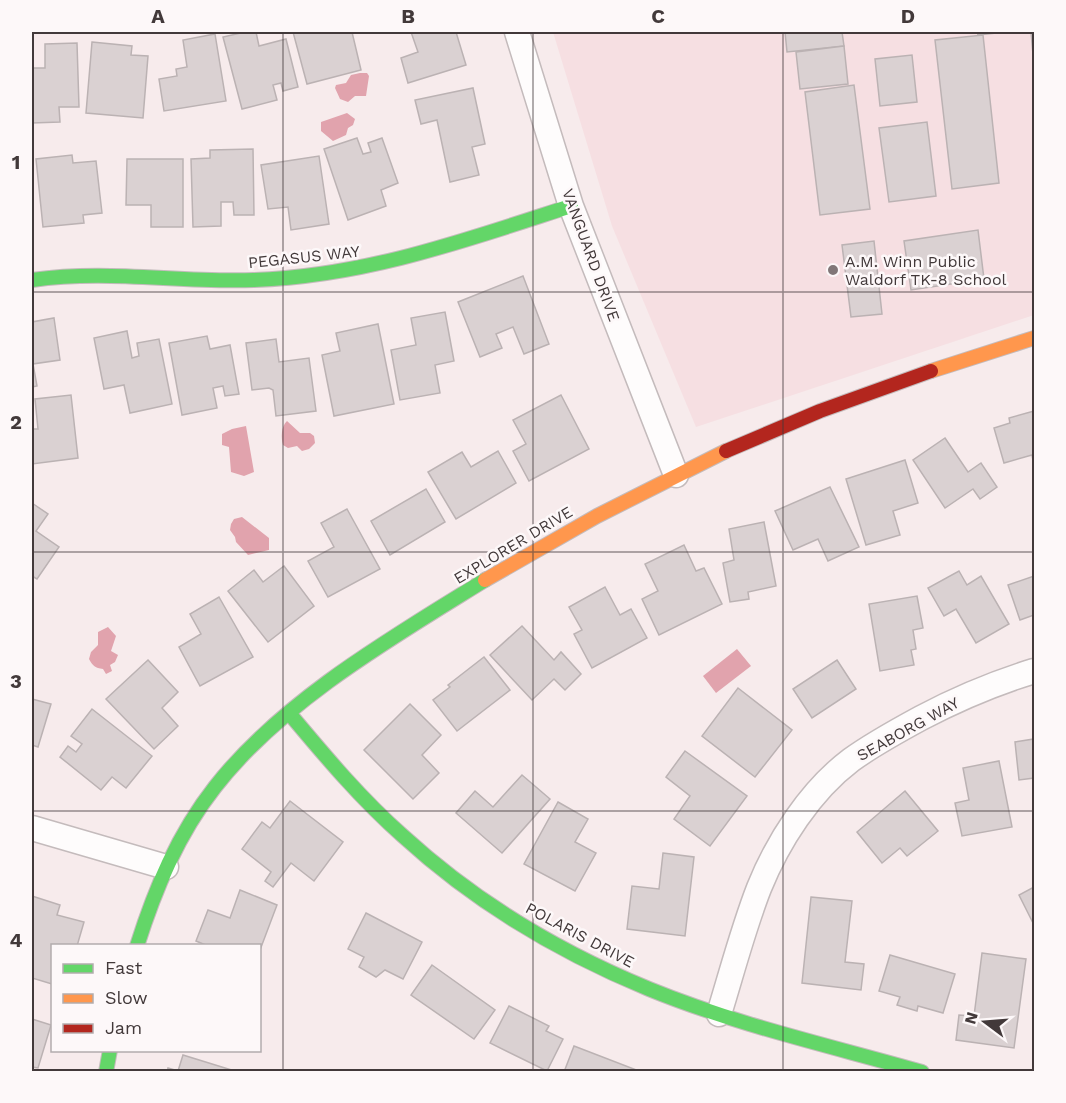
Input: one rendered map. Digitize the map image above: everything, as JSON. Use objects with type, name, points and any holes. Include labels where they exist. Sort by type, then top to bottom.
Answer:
[{"type":"street","name":"VANGUARD DRIVE","points":[[517,32],[571,206],[675,475]]},
{"type":"street","name":"PEGASUS WAY","points":[[32,280],[95,273],[251,280],[319,275],[420,255],[571,206]]},
{"type":"street","name":"EXPLORER DRIVE","points":[[137,944],[152,898],[166,867],[195,814],[213,790],[252,746],[289,713],[378,649],[476,584],[578,525],[675,475],[790,423],[937,368],[1035,338]]},
{"type":"street","name":"SEABORG WAY","points":[[719,1014],[760,887],[790,829],[829,780],[850,761],[896,732],[951,703],[1035,671]]},
{"type":"street","name":"POLARIS DRIVE","points":[[289,713],[334,767],[375,810],[420,850],[466,887],[567,951],[648,988],[719,1014],[922,1071]]},
{"type":"street","points":[[32,828],[166,867]]},
{"type":"street","points":[[106,1071],[110,1052]]},
{"type":"shaded area","name":"A.M. Winn Public Waldorf TK-8 School","points":[[553,32],[1034,32],[1034,315],[696,427],[612,226]]},
{"type":"shaded area","points":[[367,73],[369,76],[366,96],[355,96],[348,102],[340,99],[336,85],[346,83],[351,75]]},
{"type":"shaded area","points":[[347,113],[355,119],[346,135],[333,141],[321,131],[321,122]]},
{"type":"shaded area","points":[[287,421],[300,433],[310,433],[314,436],[315,443],[309,449],[302,451],[297,446],[288,448],[283,445],[282,432]]},
{"type":"shaded area","points":[[246,426],[254,472],[244,476],[231,472],[229,447],[222,445],[222,434]]},
{"type":"shaded area","points":[[242,517],[269,538],[269,550],[248,555],[236,542],[230,530],[231,524],[234,519]]},
{"type":"shaded area","points":[[108,627],[116,636],[111,651],[118,655],[115,662],[110,665],[112,671],[106,674],[103,669],[94,666],[89,659],[91,652],[98,645],[98,632]]},
{"type":"shaded area","points":[[737,649],[751,666],[716,693],[703,676]]},
{"type":"building","points":[[256,32],[259,46],[286,39],[298,87],[283,91],[281,83],[273,85],[277,100],[242,109],[223,37]]},
{"type":"building","points":[[293,32],[352,32],[361,70],[307,84]]},
{"type":"building","points":[[411,32],[456,32],[466,65],[408,83],[401,58],[418,52]]},
{"type":"building","points":[[785,32],[842,32],[844,46],[787,52]]},
{"type":"building","points":[[977,32],[1006,32],[978,35]]},
{"type":"building","points":[[1031,32],[1034,32],[1034,66]]},
{"type":"building","points":[[215,34],[226,101],[164,111],[159,79],[177,76],[176,69],[187,67],[183,40]]},
{"type":"building","points":[[983,35],[999,183],[952,189],[935,40]]},
{"type":"building","points":[[92,42],[132,46],[131,55],[148,56],[143,118],[86,113]]},
{"type":"building","points":[[77,43],[79,107],[59,107],[60,122],[32,123],[32,68],[45,68],[45,44]]},
{"type":"building","points":[[844,46],[848,84],[800,89],[796,52]]},
{"type":"building","points":[[912,55],[917,102],[880,106],[875,59]]},
{"type":"building","points":[[854,85],[870,209],[820,215],[805,92]]},
{"type":"building","points":[[473,88],[485,144],[472,147],[479,175],[450,182],[437,120],[421,124],[415,100]]},
{"type":"building","points":[[927,122],[936,196],[889,202],[879,128]]},
{"type":"building","points":[[357,138],[363,154],[371,152],[368,143],[382,138],[398,183],[381,190],[386,206],[348,220],[324,149]]},
{"type":"building","points":[[253,149],[254,215],[234,215],[233,202],[221,202],[221,226],[193,227],[191,159],[210,158],[210,150]]},
{"type":"building","points":[[72,155],[73,163],[96,161],[102,213],[83,215],[84,223],[43,227],[36,159]]},
{"type":"building","points":[[319,156],[329,224],[291,230],[288,207],[268,209],[261,165]]},
{"type":"building","points":[[127,159],[183,159],[183,227],[151,227],[151,205],[126,205]]},
{"type":"building","points":[[978,230],[984,279],[911,290],[904,241]]},
{"type":"building","points":[[874,241],[882,314],[851,317],[842,245]]},
{"type":"building","points":[[523,276],[549,344],[524,354],[513,327],[496,334],[502,348],[480,357],[458,302]]},
{"type":"building","points":[[445,312],[454,361],[435,365],[440,393],[400,400],[391,350],[416,345],[411,318]]},
{"type":"building","points":[[54,318],[60,360],[33,364],[37,386],[32,387],[32,322]]},
{"type":"building","points":[[378,324],[394,404],[334,416],[322,355],[340,351],[336,333]]},
{"type":"building","points":[[127,331],[132,358],[139,356],[137,343],[159,339],[172,404],[130,413],[124,385],[104,389],[94,338]]},
{"type":"building","points":[[207,336],[210,349],[230,345],[239,394],[225,396],[223,386],[213,388],[217,408],[182,415],[169,343]]},
{"type":"building","points":[[276,339],[279,362],[309,358],[316,411],[276,416],[273,390],[269,388],[252,390],[246,343]]},
{"type":"building","points":[[71,395],[78,458],[32,464],[32,429],[38,429],[35,399]]},
{"type":"building","points":[[561,395],[589,449],[529,481],[513,451],[526,444],[513,420]]},
{"type":"building","points":[[1034,411],[1034,465],[1032,455],[1004,463],[994,428],[1010,423],[1009,418]]},
{"type":"building","points":[[945,438],[968,472],[981,463],[997,487],[980,499],[973,489],[945,508],[913,460]]},
{"type":"building","points":[[498,451],[516,483],[456,519],[428,472],[462,452],[471,467]]},
{"type":"building","points":[[905,460],[918,503],[893,511],[900,535],[866,545],[846,479]]},
{"type":"building","points":[[830,487],[859,547],[828,561],[818,539],[793,550],[775,511]]},
{"type":"building","points":[[426,489],[445,522],[390,555],[371,521]]},
{"type":"building","points":[[32,503],[48,514],[36,531],[59,547],[37,579],[32,576]]},
{"type":"building","points":[[347,509],[380,569],[328,597],[308,561],[334,547],[321,523]]},
{"type":"building","points":[[764,522],[776,586],[748,592],[749,599],[730,602],[723,563],[734,560],[729,529]]},
{"type":"building","points":[[684,545],[696,571],[704,568],[722,604],[659,635],[642,599],[658,591],[645,564]]},
{"type":"building","points":[[284,566],[314,606],[268,642],[228,591],[254,570],[263,582]]},
{"type":"building","points":[[959,571],[967,585],[981,576],[1009,624],[976,643],[956,609],[944,616],[928,588]]},
{"type":"building","points":[[1034,576],[1034,615],[1020,620],[1008,585]]},
{"type":"building","points":[[605,587],[620,615],[631,609],[647,638],[592,668],[574,634],[582,630],[569,607]]},
{"type":"building","points":[[917,596],[923,628],[913,630],[916,649],[911,650],[914,665],[880,671],[869,604]]},
{"type":"building","points":[[219,597],[253,657],[200,686],[179,647],[201,634],[190,614]]},
{"type":"building","points":[[522,626],[554,660],[561,652],[581,674],[565,690],[554,679],[532,700],[490,655]]},
{"type":"building","points":[[484,657],[510,690],[457,731],[433,700]]},
{"type":"building","points":[[148,660],[178,692],[162,708],[178,726],[154,749],[106,699]]},
{"type":"building","points":[[837,660],[856,689],[812,718],[793,689]]},
{"type":"building","points":[[738,688],[792,730],[755,777],[702,736]]},
{"type":"building","points":[[32,699],[51,704],[38,747],[32,745]]},
{"type":"building","points":[[410,704],[441,735],[422,755],[439,773],[413,799],[364,750]]},
{"type":"building","points":[[92,709],[152,756],[126,788],[112,777],[101,790],[60,757],[68,746],[76,752],[82,744],[71,736]]},
{"type":"building","points":[[1034,739],[1034,778],[1019,780],[1015,742]]},
{"type":"building","points":[[685,751],[747,796],[710,846],[674,819],[690,796],[666,777]]},
{"type":"building","points":[[999,761],[1012,827],[962,836],[955,803],[969,800],[963,768]]},
{"type":"building","points":[[522,775],[550,799],[502,853],[456,813],[475,791],[493,807]]},
{"type":"building","points":[[905,791],[938,831],[907,856],[900,848],[882,863],[857,832]]},
{"type":"building","points":[[290,801],[343,842],[314,881],[291,863],[273,887],[265,881],[271,872],[242,849],[262,822],[270,828]]},
{"type":"building","points":[[558,802],[588,819],[575,842],[596,853],[575,891],[524,864]]},
{"type":"building","points":[[663,853],[694,857],[685,936],[627,929],[632,886],[659,889]]},
{"type":"building","points":[[1034,887],[1034,925],[1019,895]]},
{"type":"building","points":[[240,890],[277,905],[261,947],[261,944],[203,944],[196,941],[208,910],[230,918]]},
{"type":"building","points":[[32,896],[60,905],[57,915],[84,922],[78,944],[51,944],[51,984],[32,978]]},
{"type":"building","points":[[811,897],[852,901],[845,962],[864,964],[861,990],[802,983]]},
{"type":"building","points":[[366,913],[422,942],[403,979],[385,970],[376,977],[359,967],[364,957],[348,949]]},
{"type":"building","points":[[982,953],[1026,959],[1014,1048],[956,1040],[959,1015],[974,1016]]},
{"type":"building","points":[[890,955],[955,974],[943,1013],[918,1006],[917,1011],[897,1005],[900,997],[879,991]]},
{"type":"building","points":[[432,965],[495,1010],[474,1039],[411,995]]},
{"type":"building","points":[[509,1006],[549,1026],[546,1031],[563,1039],[547,1071],[490,1043]]},
{"type":"building","points":[[32,1019],[51,1025],[38,1068],[32,1067]]},
{"type":"building","points":[[574,1046],[639,1071],[639,1072],[564,1072]]},
{"type":"building","points":[[183,1055],[238,1072],[167,1072],[168,1068],[178,1071]]},
{"type":"traffic: fast","points":[[32,280],[88,276],[254,280],[336,272],[415,254],[571,206]]},
{"type":"traffic: fast","points":[[138,944],[160,883],[179,843],[215,787],[242,756],[273,726],[341,673],[413,624],[485,580]]},
{"type":"traffic: fast","points":[[289,713],[358,792],[430,860],[488,903],[550,941],[649,989],[716,1014],[922,1072]]},
{"type":"traffic: fast","points":[[106,1072],[110,1052]]},
{"type":"traffic: slow","points":[[931,371],[1034,338]]},
{"type":"traffic: slow","points":[[485,580],[597,516],[726,451]]},
{"type":"traffic: jam","points":[[726,451],[820,411],[931,371]]},
{"type":"place","name":"A.M. Winn Public Waldorf TK-8 School","points":[[833,270]]}]
